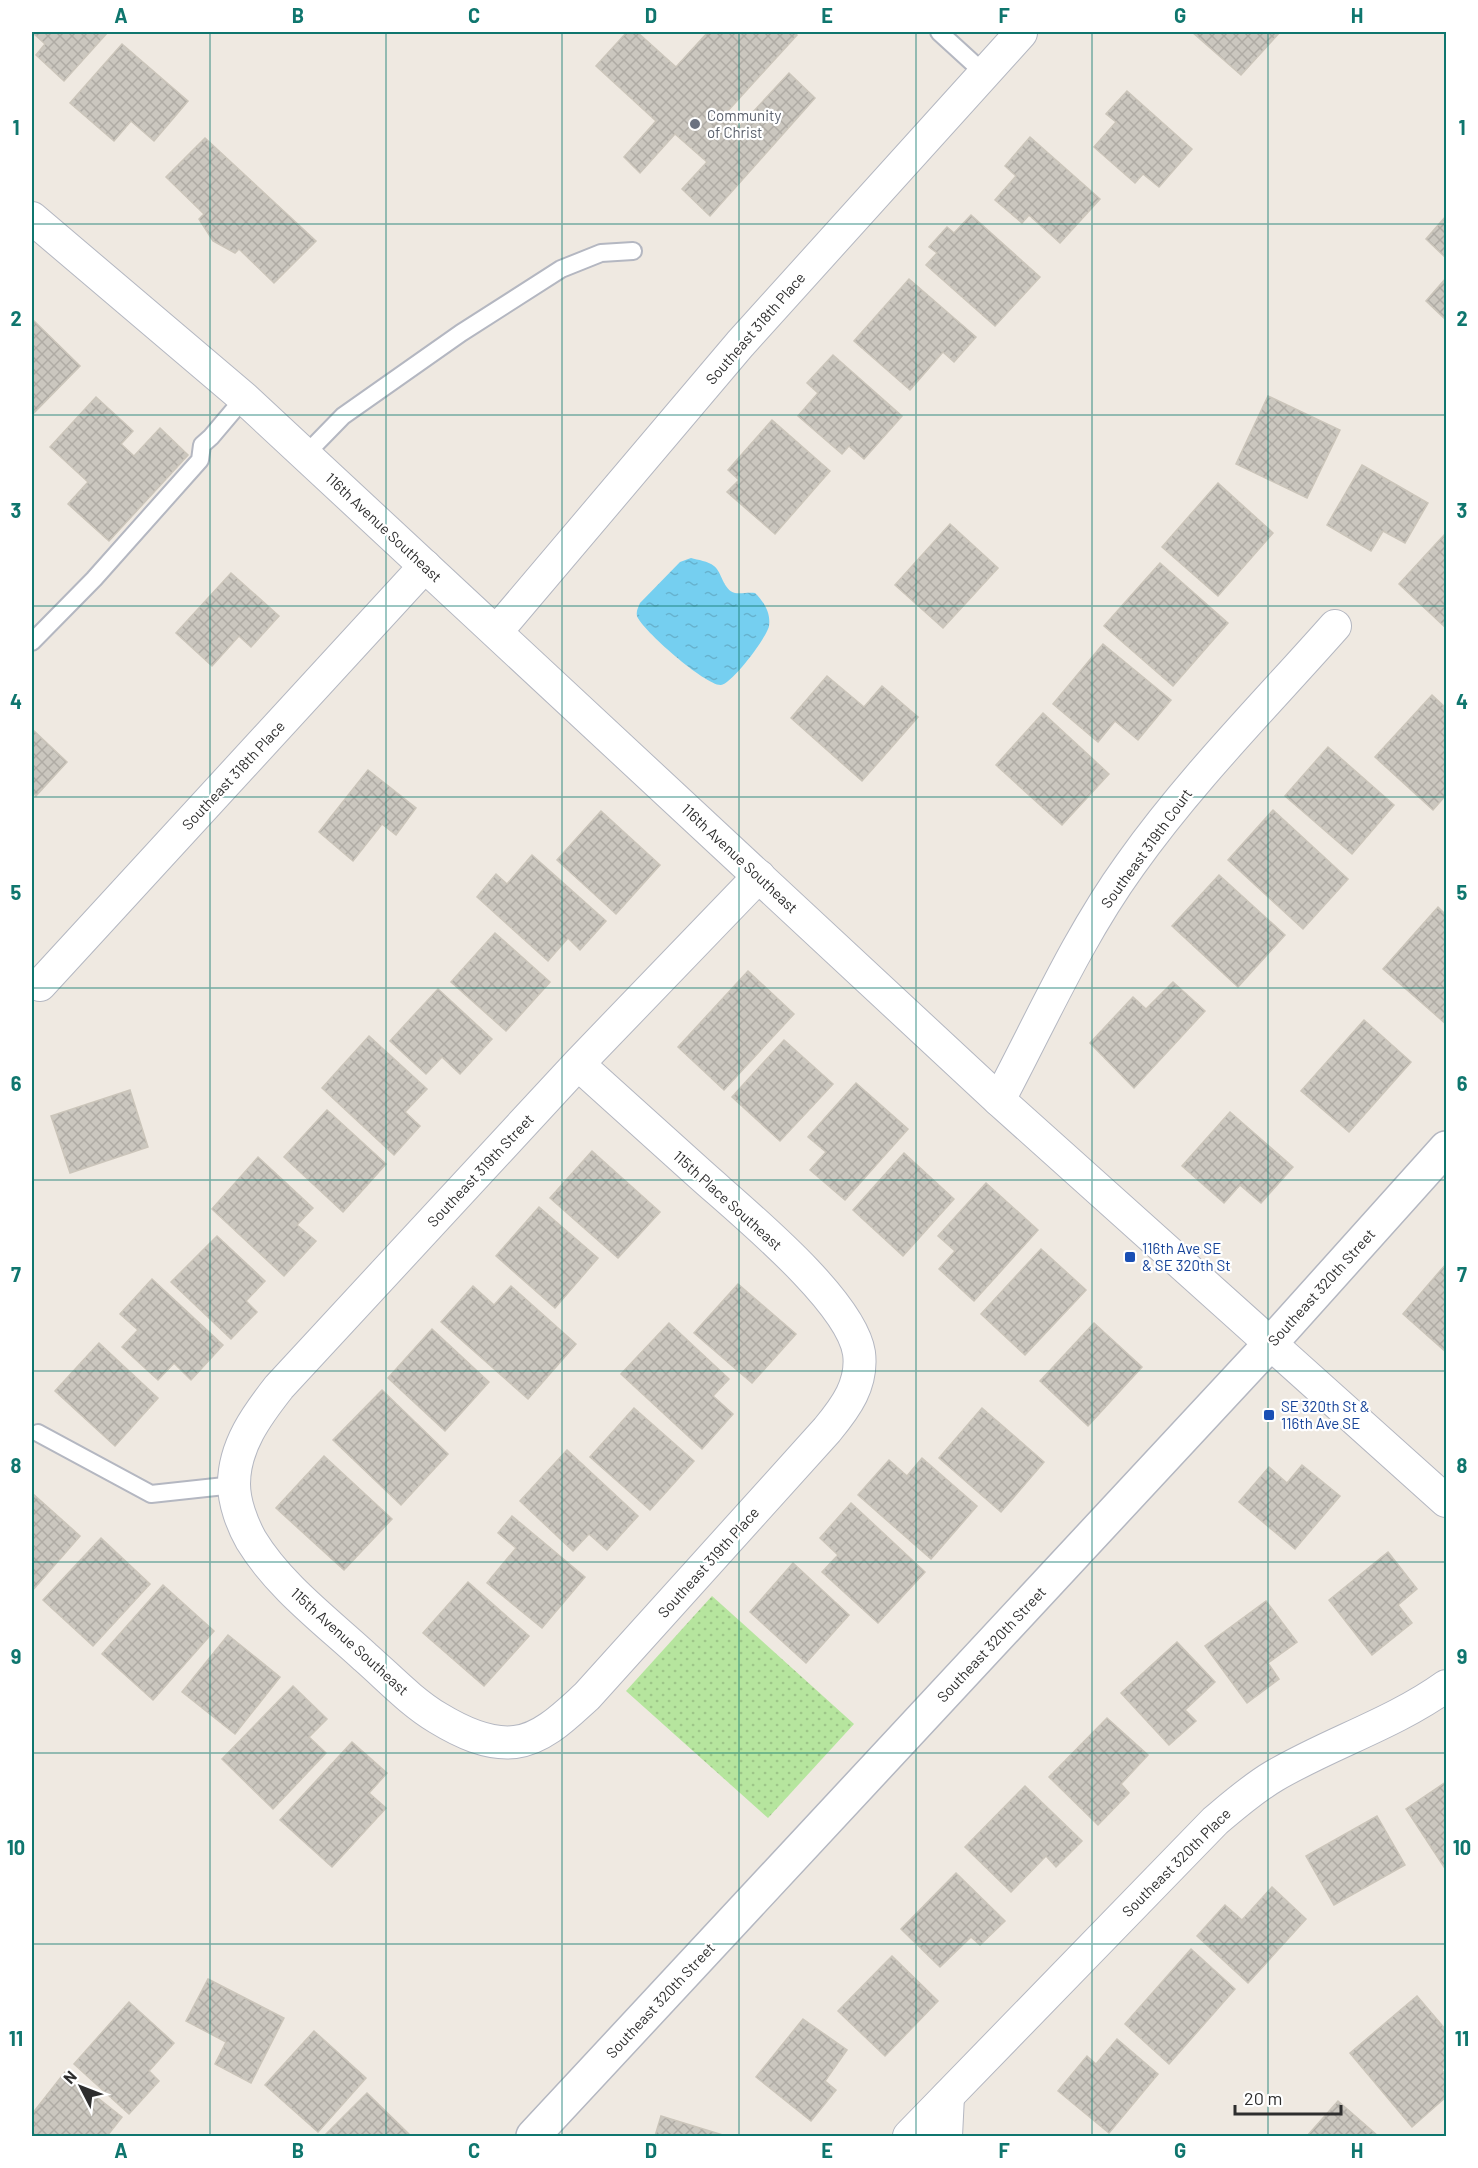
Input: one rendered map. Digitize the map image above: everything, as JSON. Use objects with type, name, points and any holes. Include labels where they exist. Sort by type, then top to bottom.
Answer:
[{"type":"street","name":"Southeast 318th Place","points":[[498,631],[740,344],[1021,32]]},
{"type":"street","name":"116th Avenue Southeast","points":[[32,218],[244,398],[498,631],[999,1100],[1446,1501]]},
{"type":"street","name":"Southeast 318th Place","points":[[40,985],[425,566]]},
{"type":"street","name":"Southeast 319th Court","points":[[999,1100],[1094,920],[1130,864],[1182,797],[1335,626]]},
{"type":"street","name":"Southeast 319th Street","points":[[234,1485],[238,1456],[247,1434],[279,1387],[578,1064],[759,876]]},
{"type":"street","name":"115th Place Southeast","points":[[578,1064],[796,1262],[840,1312],[851,1330],[859,1351]]},
{"type":"street","name":"Southeast 320th Street","points":[[533,2136],[1270,1344],[1446,1148]]},
{"type":"street","name":"Southeast 319th Place","points":[[516,1742],[541,1733],[564,1717],[587,1696],[814,1445],[851,1397],[857,1381],[859,1351]]},
{"type":"street","name":"115th Avenue Southeast","points":[[234,1485],[240,1514],[251,1540],[277,1573],[306,1603],[408,1695],[437,1718],[466,1733],[490,1741],[516,1742]]},
{"type":"street","name":"Southeast 320th Place","points":[[909,2136],[1215,1821],[1244,1796],[1274,1776],[1416,1706],[1446,1686]]},
{"type":"street","points":[[946,2136],[948,2096]]},
{"type":"lane","points":[[939,32],[985,74]]},
{"type":"lane","points":[[305,455],[343,416],[461,333],[561,269],[601,253],[633,251]]},
{"type":"lane","points":[[32,642],[94,579],[200,460],[202,445],[244,398]]},
{"type":"lane","points":[[38,1434],[151,1494],[234,1485]]},
{"type":"green space","points":[[712,1596],[854,1724],[768,1818],[626,1691]]},
{"type":"water","points":[[691,558],[714,566],[731,591],[755,593],[768,612],[767,632],[740,669],[721,685],[702,677],[675,656],[650,633],[637,616],[640,603],[680,562]]},
{"type":"building","points":[[32,32],[108,32],[64,81],[36,55],[45,44]]},
{"type":"building","name":"Community of Christ","points":[[627,32],[637,32],[676,67],[708,32],[793,32],[797,35],[725,114],[739,127],[789,73],[815,98],[710,216],[682,189],[707,162],[675,134],[640,173],[624,157],[656,121],[596,66]]},
{"type":"building","points":[[1192,32],[1280,32],[1241,75]]},
{"type":"building","points":[[122,44],[188,101],[154,141],[131,121],[114,141],[70,103]]},
{"type":"building","points":[[1127,91],[1192,149],[1159,187],[1143,174],[1135,183],[1094,147],[1116,122],[1106,114]]},
{"type":"building","points":[[1030,137],[1100,199],[1060,243],[1029,215],[1022,223],[995,200],[1016,176],[1005,166]]},
{"type":"building","points":[[205,138],[316,241],[274,283],[239,249],[235,253],[213,241],[199,219],[204,214],[166,177]]},
{"type":"building","points":[[971,215],[1040,277],[995,326],[926,265],[937,253],[929,247],[947,227],[954,233]]},
{"type":"building","points":[[1446,216],[1446,258],[1426,239]]},
{"type":"building","points":[[1446,278],[1446,320],[1426,301]]},
{"type":"building","points":[[909,279],[976,337],[954,362],[943,352],[910,390],[854,341]]},
{"type":"building","points":[[32,319],[80,366],[32,415]]},
{"type":"building","points":[[833,355],[902,416],[864,459],[849,446],[842,454],[798,416],[818,393],[807,383]]},
{"type":"building","points":[[1268,396],[1340,430],[1307,498],[1236,464]]},
{"type":"building","points":[[96,397],[133,431],[121,444],[134,456],[160,428],[188,455],[109,541],[68,504],[88,482],[50,447]]},
{"type":"building","points":[[772,420],[830,471],[775,534],[727,492],[739,480],[728,470]]},
{"type":"building","points":[[1362,465],[1428,503],[1405,543],[1383,531],[1371,551],[1327,525]]},
{"type":"building","points":[[1218,483],[1273,533],[1218,596],[1162,547]]},
{"type":"building","points":[[950,524],[998,568],[943,628],[895,585]]},
{"type":"building","points":[[1446,533],[1446,628],[1399,584]]},
{"type":"building","points":[[1160,563],[1228,623],[1173,686],[1104,626]]},
{"type":"building","points":[[231,573],[279,616],[251,647],[239,636],[212,666],[176,633]]},
{"type":"building","points":[[1103,644],[1171,700],[1138,740],[1115,721],[1098,742],[1053,704]]},
{"type":"building","points":[[827,676],[864,707],[882,686],[918,717],[862,781],[791,718]]},
{"type":"building","points":[[1432,695],[1446,708],[1446,795],[1433,810],[1375,757]]},
{"type":"building","points":[[1043,713],[1109,774],[1062,825],[996,765]]},
{"type":"building","points":[[32,729],[67,762],[36,796],[32,792]]},
{"type":"building","points":[[1328,747],[1394,805],[1352,854],[1285,796]]},
{"type":"building","points":[[368,770],[416,808],[396,835],[382,824],[353,861],[319,832]]},
{"type":"building","points":[[1273,810],[1348,879],[1303,929],[1228,860]]},
{"type":"building","points":[[601,811],[660,865],[616,914],[557,860]]},
{"type":"building","points":[[532,855],[606,921],[580,950],[568,938],[548,961],[477,897],[496,874],[507,884]]},
{"type":"building","points":[[1219,875],[1285,935],[1238,987],[1172,926]]},
{"type":"building","points":[[1438,907],[1446,915],[1446,1024],[1383,969]]},
{"type":"building","points":[[495,933],[550,982],[506,1031],[451,982]]},
{"type":"building","points":[[748,971],[794,1014],[724,1090],[678,1047]]},
{"type":"building","points":[[1173,982],[1205,1011],[1134,1088],[1090,1043],[1133,997],[1146,1009]]},
{"type":"building","points":[[438,989],[492,1039],[460,1074],[442,1057],[426,1074],[390,1041]]},
{"type":"building","points":[[1364,1020],[1411,1062],[1349,1132],[1301,1091]]},
{"type":"building","points":[[369,1036],[427,1089],[405,1112],[420,1126],[394,1155],[322,1088]]},
{"type":"building","points":[[784,1040],[833,1084],[780,1141],[732,1097]]},
{"type":"building","points":[[856,1083],[908,1129],[845,1200],[810,1170],[826,1152],[808,1137]]},
{"type":"building","points":[[130,1090],[148,1147],[70,1173],[51,1116]]},
{"type":"building","points":[[327,1110],[386,1164],[343,1212],[284,1157]]},
{"type":"building","points":[[1230,1112],[1293,1167],[1261,1203],[1240,1185],[1224,1203],[1182,1166]]},
{"type":"building","points":[[592,1151],[660,1212],[618,1258],[550,1198]]},
{"type":"building","points":[[904,1153],[954,1199],[903,1256],[853,1210]]},
{"type":"building","points":[[258,1157],[313,1208],[297,1225],[316,1241],[284,1276],[212,1209]]},
{"type":"building","points":[[986,1183],[1038,1230],[974,1301],[939,1269],[955,1251],[938,1236]]},
{"type":"building","points":[[539,1207],[598,1258],[555,1308],[496,1256]]},
{"type":"building","points":[[217,1236],[265,1281],[246,1301],[257,1312],[231,1339],[171,1282]]},
{"type":"building","points":[[1041,1249],[1086,1290],[1025,1355],[981,1314]]},
{"type":"building","points":[[1446,1264],[1446,1352],[1403,1314]]},
{"type":"building","points":[[152,1279],[223,1345],[191,1380],[174,1363],[158,1380],[122,1347],[138,1330],[120,1314]]},
{"type":"building","points":[[738,1284],[796,1334],[752,1383],[694,1333]]},
{"type":"building","points":[[473,1286],[494,1305],[511,1286],[576,1344],[528,1399],[441,1322]]},
{"type":"building","points":[[669,1323],[729,1379],[713,1396],[733,1414],[702,1449],[621,1374]]},
{"type":"building","points":[[1094,1323],[1142,1367],[1088,1426],[1040,1381]]},
{"type":"building","points":[[432,1329],[489,1382],[445,1431],[388,1378]]},
{"type":"building","points":[[99,1343],[158,1398],[115,1446],[55,1391]]},
{"type":"building","points":[[382,1390],[448,1454],[401,1505],[333,1440]]},
{"type":"building","points":[[634,1408],[694,1461],[650,1510],[590,1457]]},
{"type":"building","points":[[982,1408],[1044,1462],[1001,1512],[939,1458]]},
{"type":"building","points":[[567,1450],[638,1516],[607,1550],[589,1534],[573,1551],[520,1501]]},
{"type":"building","points":[[324,1456],[392,1519],[344,1570],[276,1508]]},
{"type":"building","points":[[922,1458],[977,1506],[931,1559],[858,1495],[889,1460],[907,1476]]},
{"type":"building","points":[[1302,1465],[1340,1496],[1295,1549],[1239,1502],[1269,1467],[1287,1483]]},
{"type":"building","points":[[32,1493],[80,1536],[32,1591]]},
{"type":"building","points":[[851,1503],[925,1572],[878,1623],[822,1572],[838,1555],[820,1538]]},
{"type":"building","points":[[512,1516],[585,1577],[542,1628],[487,1583],[516,1548],[498,1533]]},
{"type":"building","points":[[101,1538],[150,1584],[93,1646],[43,1600]]},
{"type":"building","points":[[1388,1552],[1417,1589],[1398,1605],[1412,1623],[1372,1655],[1329,1600]]},
{"type":"building","points":[[793,1563],[849,1615],[806,1663],[750,1612]]},
{"type":"building","points":[[468,1582],[529,1636],[484,1686],[423,1633]]},
{"type":"building","points":[[163,1585],[214,1631],[153,1700],[102,1654]]},
{"type":"building","points":[[1266,1601],[1297,1642],[1268,1663],[1279,1679],[1247,1703],[1205,1646]]},
{"type":"building","points":[[228,1635],[280,1677],[235,1734],[182,1692]]},
{"type":"building","points":[[1177,1642],[1215,1682],[1185,1710],[1196,1721],[1169,1745],[1121,1693]]},
{"type":"building","points":[[293,1686],[327,1719],[309,1737],[326,1753],[273,1809],[222,1759]]},
{"type":"building","points":[[1107,1718],[1148,1755],[1121,1784],[1129,1793],[1098,1825],[1049,1777]]},
{"type":"building","points":[[352,1742],[387,1773],[369,1793],[386,1808],[332,1867],[280,1820]]},
{"type":"building","points":[[1446,1782],[1446,1870],[1406,1809]]},
{"type":"building","points":[[1025,1786],[1082,1841],[1056,1867],[1046,1856],[1011,1892],[965,1847]]},
{"type":"building","points":[[1377,1816],[1405,1865],[1334,1905],[1306,1856]]},
{"type":"building","points":[[956,1873],[1005,1921],[980,1945],[971,1937],[940,1967],[901,1929]]},
{"type":"building","points":[[1272,1887],[1306,1919],[1248,1983],[1197,1936],[1225,1905],[1242,1920]]},
{"type":"building","points":[[1191,1949],[1235,1989],[1169,2064],[1125,2024]]},
{"type":"building","points":[[892,1956],[938,2001],[885,2056],[838,2011]]},
{"type":"building","points":[[208,1979],[284,2018],[251,2083],[215,2064],[226,2042],[186,2021]]},
{"type":"building","points":[[1417,1996],[1446,2030],[1446,2066],[1442,2070],[1446,2076],[1446,2097],[1412,2127],[1350,2053]]},
{"type":"building","points":[[129,2002],[174,2043],[149,2071],[159,2081],[129,2114],[74,2064]]},
{"type":"building","points":[[803,2019],[847,2050],[825,2081],[836,2090],[811,2121],[756,2077]]},
{"type":"building","points":[[314,2031],[366,2078],[318,2132],[265,2085]]},
{"type":"building","points":[[1117,2039],[1158,2074],[1109,2133],[1058,2091],[1087,2056],[1096,2064]]},
{"type":"building","points":[[65,2072],[122,2117],[107,2136],[32,2136],[32,2114]]},
{"type":"building","points":[[367,2093],[410,2135],[324,2136]]},
{"type":"building","points":[[1338,2101],[1378,2136],[1307,2136]]},
{"type":"building","points":[[661,2116],[726,2136],[655,2136]]},
{"type":"place","name":"Community of Christ","points":[[695,124]]},
{"type":"place","name":"116th Ave SE & SE 320th St","points":[[1130,1257]]},
{"type":"place","name":"SE 320th St & 116th Ave SE","points":[[1269,1415]]}]
